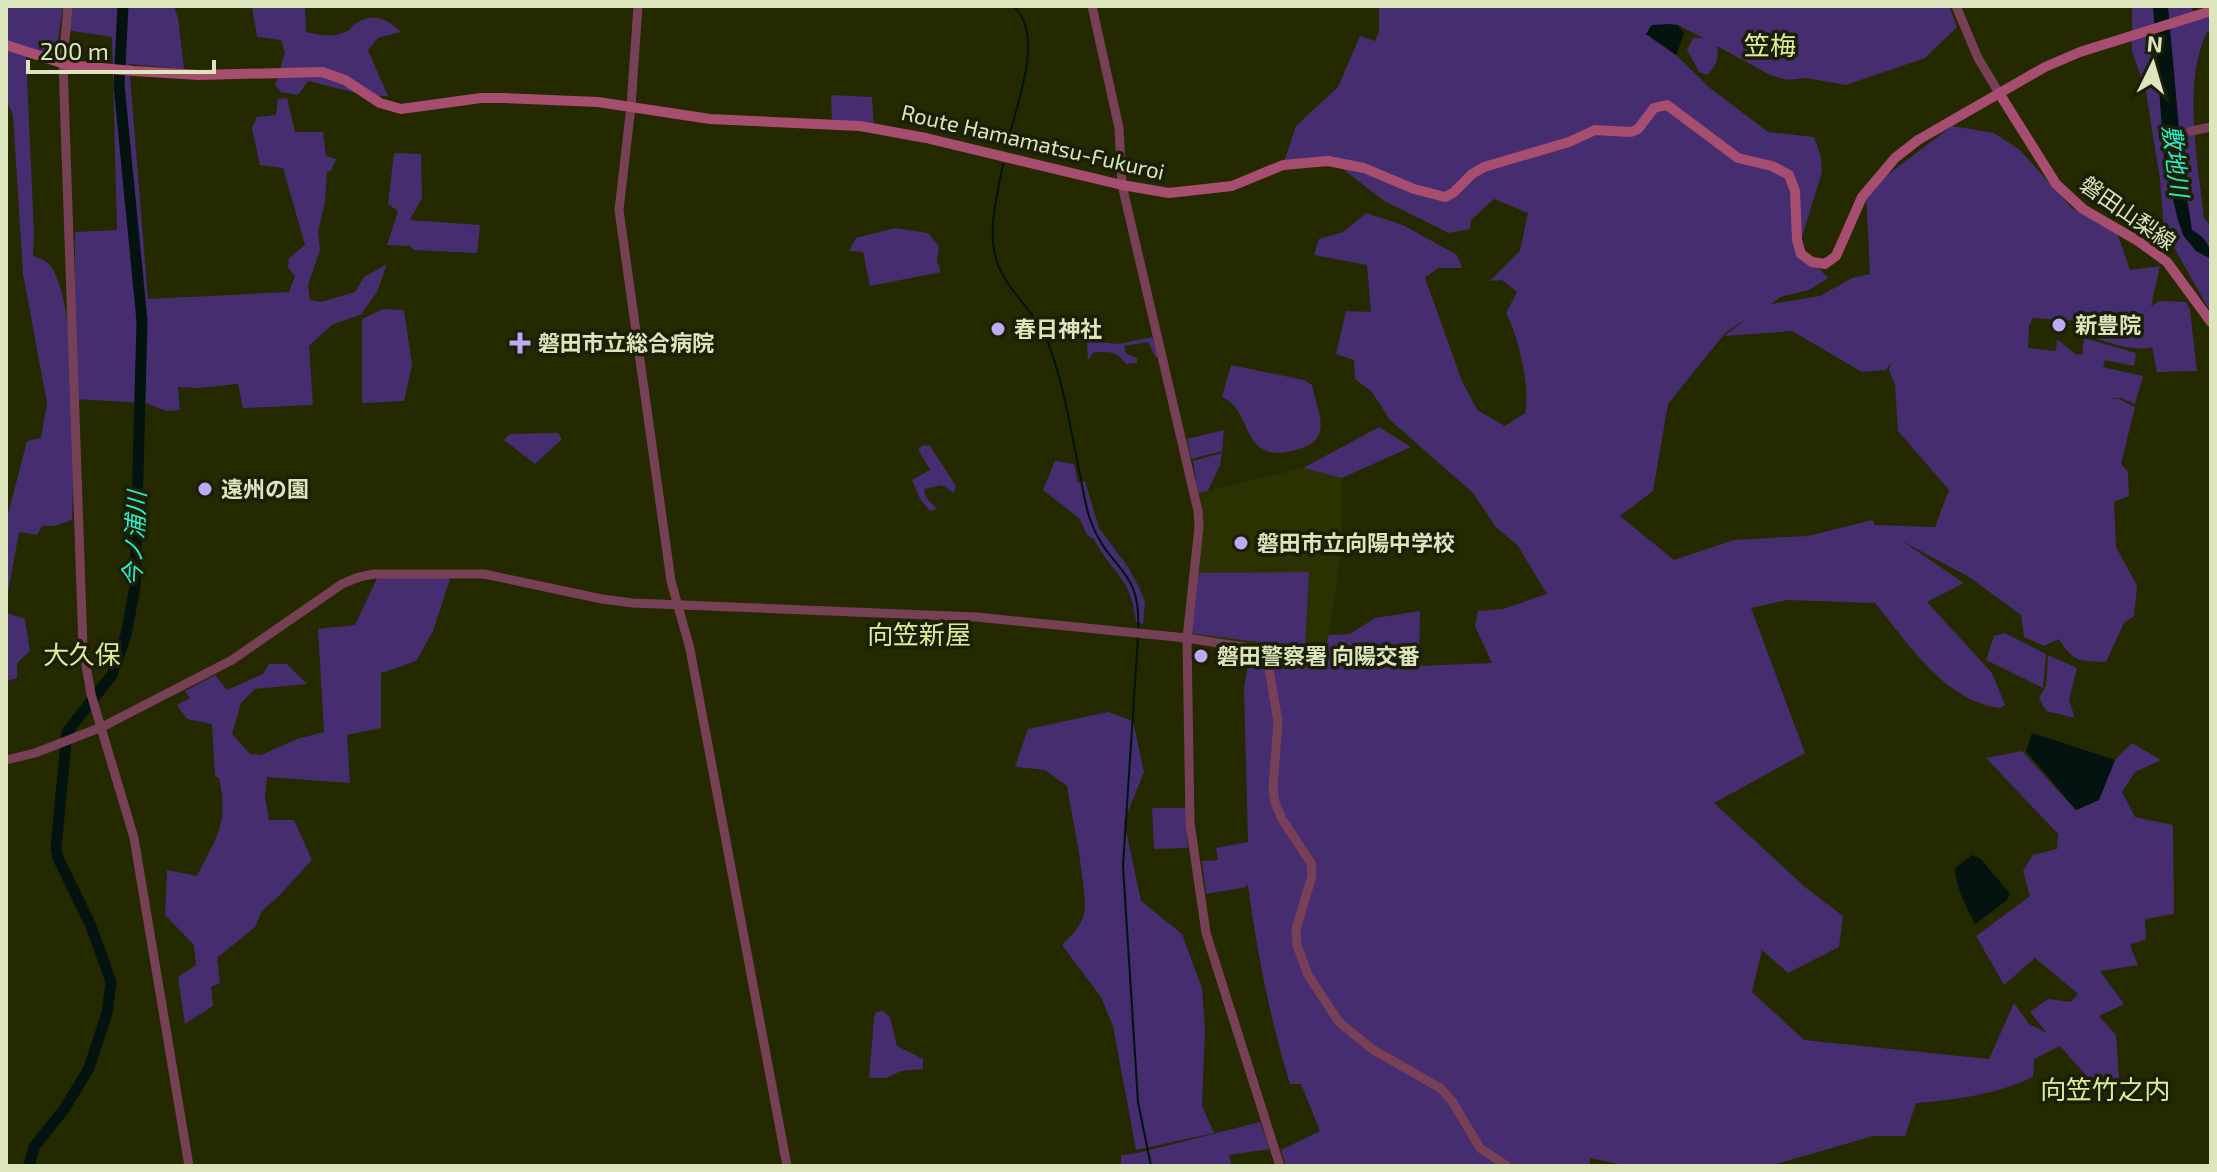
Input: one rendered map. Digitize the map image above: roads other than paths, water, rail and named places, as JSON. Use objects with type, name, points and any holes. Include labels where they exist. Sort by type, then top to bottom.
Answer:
[{"type":"main road","points":[[1999,93],[2045,67],[2184,17],[2211,11]]},
{"type":"main road","name":"Route Hamamatsu-Fukuroi","points":[[6,45],[63,63],[118,70],[199,75],[322,72],[345,80],[380,103],[401,109],[481,98],[631,106],[710,119],[882,129],[1156,192],[1184,193],[1232,186],[1283,165],[1328,161],[1364,168],[1404,186],[1445,197],[1484,167],[1569,142],[1595,130],[1631,132],[1638,129],[1654,108],[1667,105],[1738,158],[1772,166],[1789,175],[1795,191],[1797,240],[1801,254],[1812,262],[1825,264],[1836,256],[1862,197],[1895,158],[1918,140],[1999,93]]},
{"type":"main road","name":"磐田山梨線","points":[[1999,93],[2056,184],[2068,197],[2167,262],[2211,322]]},
{"type":"street","points":[[68,6],[63,63],[83,648],[91,694],[134,838],[189,1166]]},
{"type":"street","points":[[638,6],[619,210],[671,581],[680,605],[704,718],[787,1166]]},
{"type":"street","points":[[1092,6],[1119,128],[1122,185],[1198,511],[1187,638],[1189,808],[1204,921],[1218,975],[1280,1166]]},
{"type":"street","points":[[1956,6],[1978,58],[1999,93]]},
{"type":"street","points":[[2191,131],[2211,127]]},
{"type":"street","points":[[6,760],[60,744],[102,727],[232,660],[342,584],[379,574],[484,574],[602,599],[976,617],[1187,638],[1255,649],[1268,663],[1278,722],[1273,795],[1282,819],[1311,863],[1312,876],[1297,921],[1296,938],[1302,963],[1339,1022],[1372,1049],[1440,1088],[1452,1101],[1474,1141],[1507,1166]]},
{"type":"water","name":"敷地川","points":[[2153,6],[2168,6],[2183,173],[2192,230],[2206,242],[2211,259],[2196,251],[2183,235],[2177,217],[2164,156]]},
{"type":"water","points":[[1652,25],[1678,25],[1684,34],[1676,55],[1646,34]]},
{"type":"water","points":[[2032,733],[2115,760],[2099,800],[2076,810],[2026,751]]},
{"type":"water","points":[[1972,855],[1981,859],[2010,894],[2006,901],[1975,924],[1959,890],[1955,868]]},
{"type":"waterway","name":"今ノ浦川","points":[[29,1166],[34,1147],[65,1108],[89,1068],[107,1013],[111,982],[91,926],[56,848],[67,732],[112,675],[126,635],[135,587],[142,321],[119,85],[123,6]]},
{"type":"waterway","points":[[1006,148],[1028,54],[1023,19],[1013,6]]},
{"type":"waterway","points":[[1003,164],[993,221],[995,255],[1004,277],[1046,338],[1066,408],[1089,517],[1106,551],[1130,581],[1138,610],[1138,631]]},
{"type":"waterway","points":[[1138,637],[1123,866],[1138,1102],[1151,1166]]},
{"type":"place","name":"新豊院","points":[[2059,325]]},
{"type":"place","name":"春日神社","points":[[998,329]]},
{"type":"place","name":"磐田市立総合病院","points":[[520,343]]},
{"type":"place","name":"遠州の園","points":[[205,489]]},
{"type":"place","name":"磐田市立向陽中学校","points":[[1241,543]]},
{"type":"place","name":"磐田警察署 向陽交番","points":[[1201,656]]},
{"type":"district","name":"笠梅","points":[[1770,46]]},
{"type":"district","name":"向笠新屋","points":[[919,635]]},
{"type":"district","name":"大久保","points":[[82,655]]},
{"type":"district","name":"向笠竹之内","points":[[2105,1090]]}]
